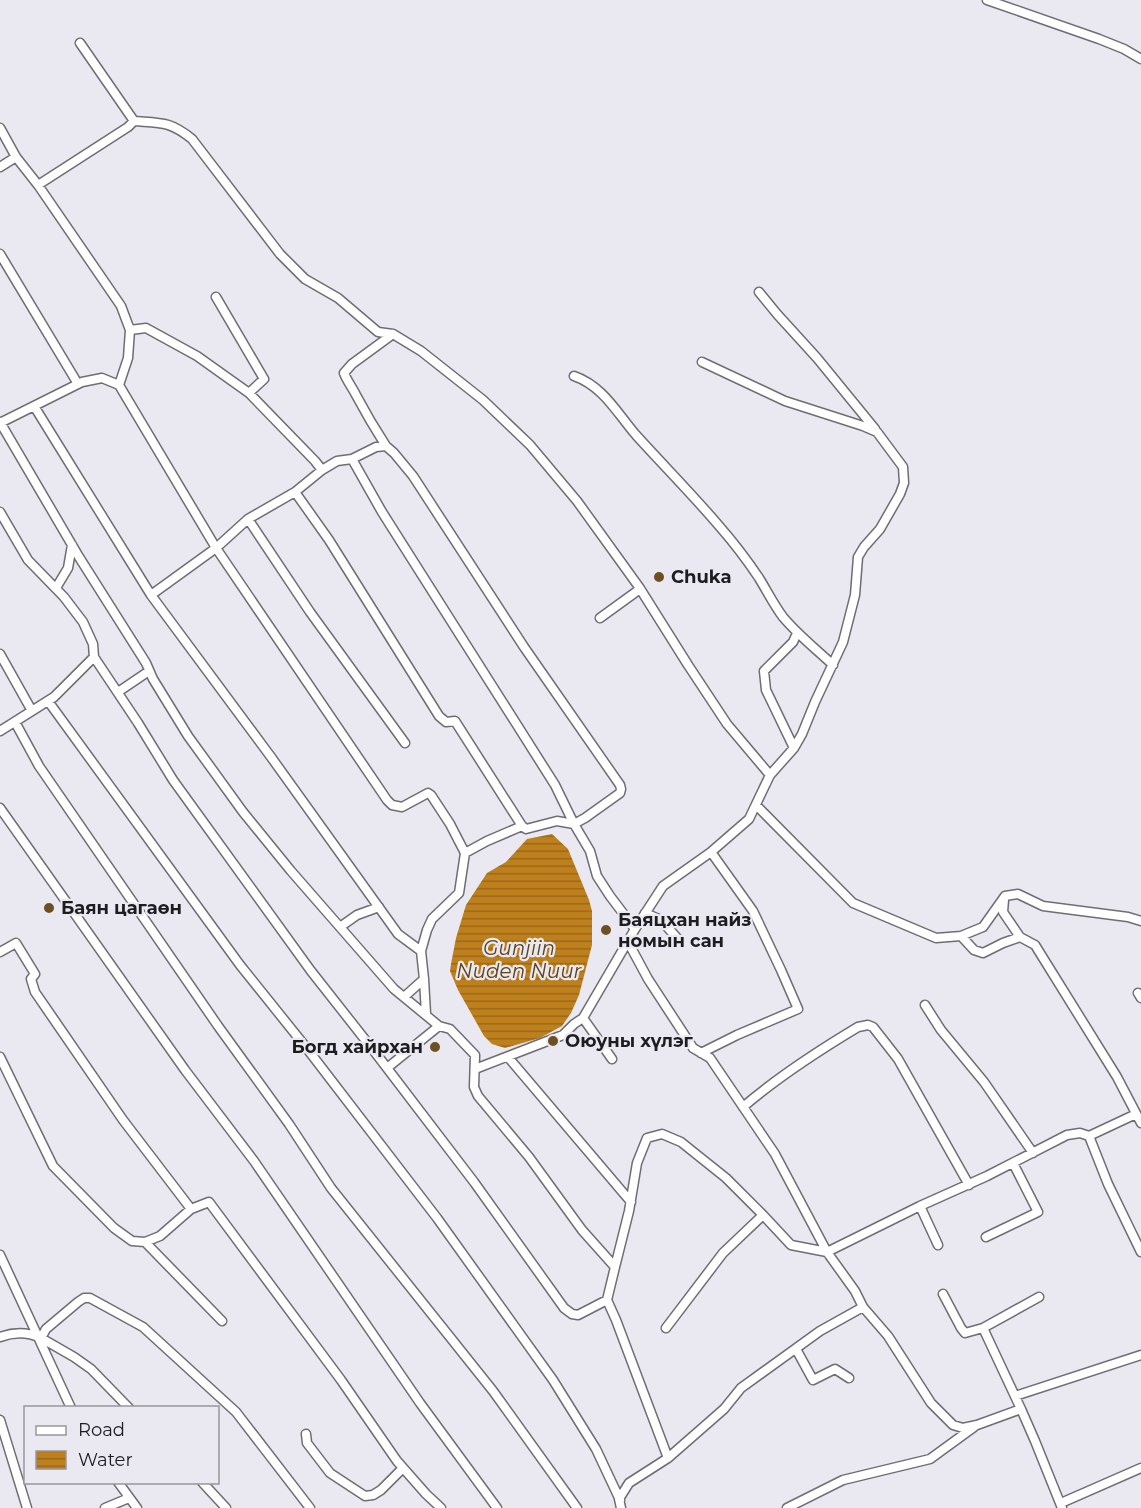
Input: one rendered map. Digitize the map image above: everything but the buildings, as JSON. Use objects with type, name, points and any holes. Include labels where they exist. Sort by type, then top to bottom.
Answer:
[{"type":"street","points":[[987,0],[1099,39],[1141,59]]},
{"type":"street","points":[[80,43],[134,121]]},
{"type":"street","points":[[38,185],[134,121],[164,123],[178,128],[192,139],[280,254],[305,279],[338,298],[378,332],[393,334],[421,351],[483,400],[530,445],[577,501],[640,589],[727,724],[770,775]]},
{"type":"street","points":[[0,128],[16,157],[38,185],[121,306],[130,330],[128,358],[119,385]]},
{"type":"street","points":[[0,167],[16,157]]},
{"type":"street","points":[[0,254],[78,384]]},
{"type":"street","points":[[475,1069],[563,1035],[583,1018],[663,886],[711,852],[749,819],[770,775],[794,748],[802,734],[843,642],[855,595],[858,557],[880,529],[904,483],[903,467],[877,432],[818,358],[759,292]]},
{"type":"street","points":[[216,297],[264,379],[249,393]]},
{"type":"street","points":[[130,330],[146,328],[197,356],[249,393],[322,471]]},
{"type":"street","points":[[295,492],[336,550],[439,716],[446,722],[455,721],[522,826],[526,829],[557,821],[574,824],[620,793],[620,785],[524,647],[413,476],[386,446],[347,382],[344,373],[352,364],[393,334]]},
{"type":"street","points":[[702,362],[785,401],[877,432],[896,451]]},
{"type":"street","points":[[574,376],[603,393],[638,436],[721,528],[797,633],[833,664]]},
{"type":"street","points":[[426,1014],[421,951],[432,919],[459,893],[465,854],[450,824],[431,795],[428,793],[402,807],[392,805],[387,800],[216,548],[119,385],[102,378],[78,384],[0,423],[188,736],[243,812],[394,989],[440,1026],[450,1029],[475,1055],[474,1087],[478,1096],[529,1157],[582,1230],[615,1267]]},
{"type":"street","points":[[34,406],[151,595],[292,785],[398,934],[421,951]]},
{"type":"street","points":[[151,595],[216,548],[248,519],[295,492],[337,461],[352,459],[376,447],[386,446]]},
{"type":"street","points":[[352,459],[382,512],[555,785],[590,851],[597,876],[635,929]]},
{"type":"street","points":[[0,512],[28,560],[56,588],[83,622],[93,644],[94,657],[173,780],[311,971],[474,1182],[564,1308],[578,1315],[607,1300]]},
{"type":"street","points":[[248,519],[310,612],[405,743]]},
{"type":"street","points":[[56,588],[68,568],[72,545]]},
{"type":"street","points":[[600,618],[640,589]]},
{"type":"street","points":[[794,748],[766,690],[764,671],[793,642],[797,633]]},
{"type":"street","points":[[0,654],[32,711]]},
{"type":"street","points":[[0,731],[54,697],[94,657]]},
{"type":"street","points":[[118,692],[149,671]]},
{"type":"street","points":[[48,701],[240,965],[430,1209],[539,1360],[596,1449],[620,1503],[626,1508]]},
{"type":"street","points":[[15,722],[39,766],[218,1026],[290,1124],[331,1188],[493,1390],[577,1508]]},
{"type":"street","points":[[756,805],[853,903],[936,938],[961,936],[983,927],[1005,896],[1018,894],[1043,906],[1128,917],[1141,921]]},
{"type":"street","points":[[0,808],[185,1070],[254,1161],[420,1403],[497,1508]]},
{"type":"street","points":[[465,854],[487,841],[522,826]]},
{"type":"street","points":[[701,1053],[798,1009],[753,911],[711,852]]},
{"type":"street","points":[[1005,896],[1003,912],[1020,937],[1035,945],[1117,1077],[1141,1123]]},
{"type":"street","points":[[340,927],[357,915],[379,908]]},
{"type":"street","points":[[645,913],[661,920],[677,938]]},
{"type":"street","points":[[961,936],[974,950],[983,953],[1020,937]]},
{"type":"street","points":[[628,942],[648,979],[693,1048],[710,1058],[775,1154],[827,1252],[855,1291],[863,1307],[888,1336],[931,1403],[953,1425],[963,1428],[1021,1409]]},
{"type":"street","points":[[0,952],[16,943],[35,974],[31,979],[35,992],[123,1119],[191,1209]]},
{"type":"street","points":[[404,997],[424,980]]},
{"type":"street","points":[[925,1005],[941,1030],[984,1082],[1032,1153]]},
{"type":"street","points":[[583,1018],[612,1059]]},
{"type":"street","points":[[743,1107],[763,1089],[808,1057],[858,1027],[868,1025],[873,1027],[898,1059],[969,1185]]},
{"type":"street","points":[[387,1068],[440,1026]]},
{"type":"street","points":[[0,1057],[53,1166],[114,1228],[132,1241],[145,1242],[160,1236],[191,1209],[209,1202],[403,1468],[441,1508]]},
{"type":"street","points":[[508,1057],[631,1202]]},
{"type":"street","points":[[668,1458],[607,1300],[631,1202],[637,1163],[647,1138],[662,1134],[681,1142],[726,1178],[791,1245],[827,1252],[920,1206],[969,1185],[1067,1135],[1080,1133],[1089,1136],[1136,1114]]},
{"type":"street","points":[[1089,1136],[1108,1184],[1141,1252]]},
{"type":"street","points":[[986,1237],[1038,1212],[1013,1163]]},
{"type":"street","points":[[920,1206],[938,1245]]},
{"type":"street","points":[[666,1328],[723,1253],[763,1215]]},
{"type":"street","points":[[145,1242],[222,1321]]},
{"type":"street","points":[[0,1255],[71,1406]]},
{"type":"street","points":[[942,1294],[965,1333],[983,1328],[1039,1297]]},
{"type":"street","points":[[39,1337],[84,1298],[90,1298],[143,1327],[236,1412],[310,1508]]},
{"type":"street","points":[[620,1503],[629,1483],[668,1458],[724,1409],[741,1389],[820,1331],[863,1307]]},
{"type":"street","points":[[983,1328],[1021,1409],[1062,1506],[1141,1468]]},
{"type":"street","points":[[0,1337],[18,1333],[39,1337],[92,1369],[128,1406]]},
{"type":"street","points":[[796,1349],[813,1380],[835,1369],[849,1378]]},
{"type":"street","points":[[1015,1396],[1141,1355]]},
{"type":"street","points":[[0,1420],[27,1508]]},
{"type":"street","points":[[787,1508],[843,1480],[930,1459],[977,1425]]},
{"type":"street","points":[[306,1434],[307,1443],[330,1473],[365,1496],[373,1495],[381,1490],[403,1468]]},
{"type":"street","points":[[119,1484],[137,1508]]},
{"type":"street","points":[[204,1484],[226,1508]]},
{"type":"street","points":[[105,1508],[129,1498]]},
{"type":"water","name":"Gunjiin Nuden Nuur","points":[[552,834],[568,849],[589,900],[592,911],[592,945],[579,995],[562,1026],[540,1038],[505,1048],[492,1044],[484,1036],[458,990],[450,971],[456,938],[466,905],[487,873],[506,862],[527,839]]},
{"type":"place","name":"Chuka","points":[[659,577]]},
{"type":"place","name":"Баян цагаөн","points":[[49,908]]},
{"type":"place","name":"Баяцхан найз номын сан","points":[[606,930]]},
{"type":"place","name":"Оюуны хүлэг","points":[[553,1041]]},
{"type":"place","name":"Богд хайрхан","points":[[435,1047]]}]
